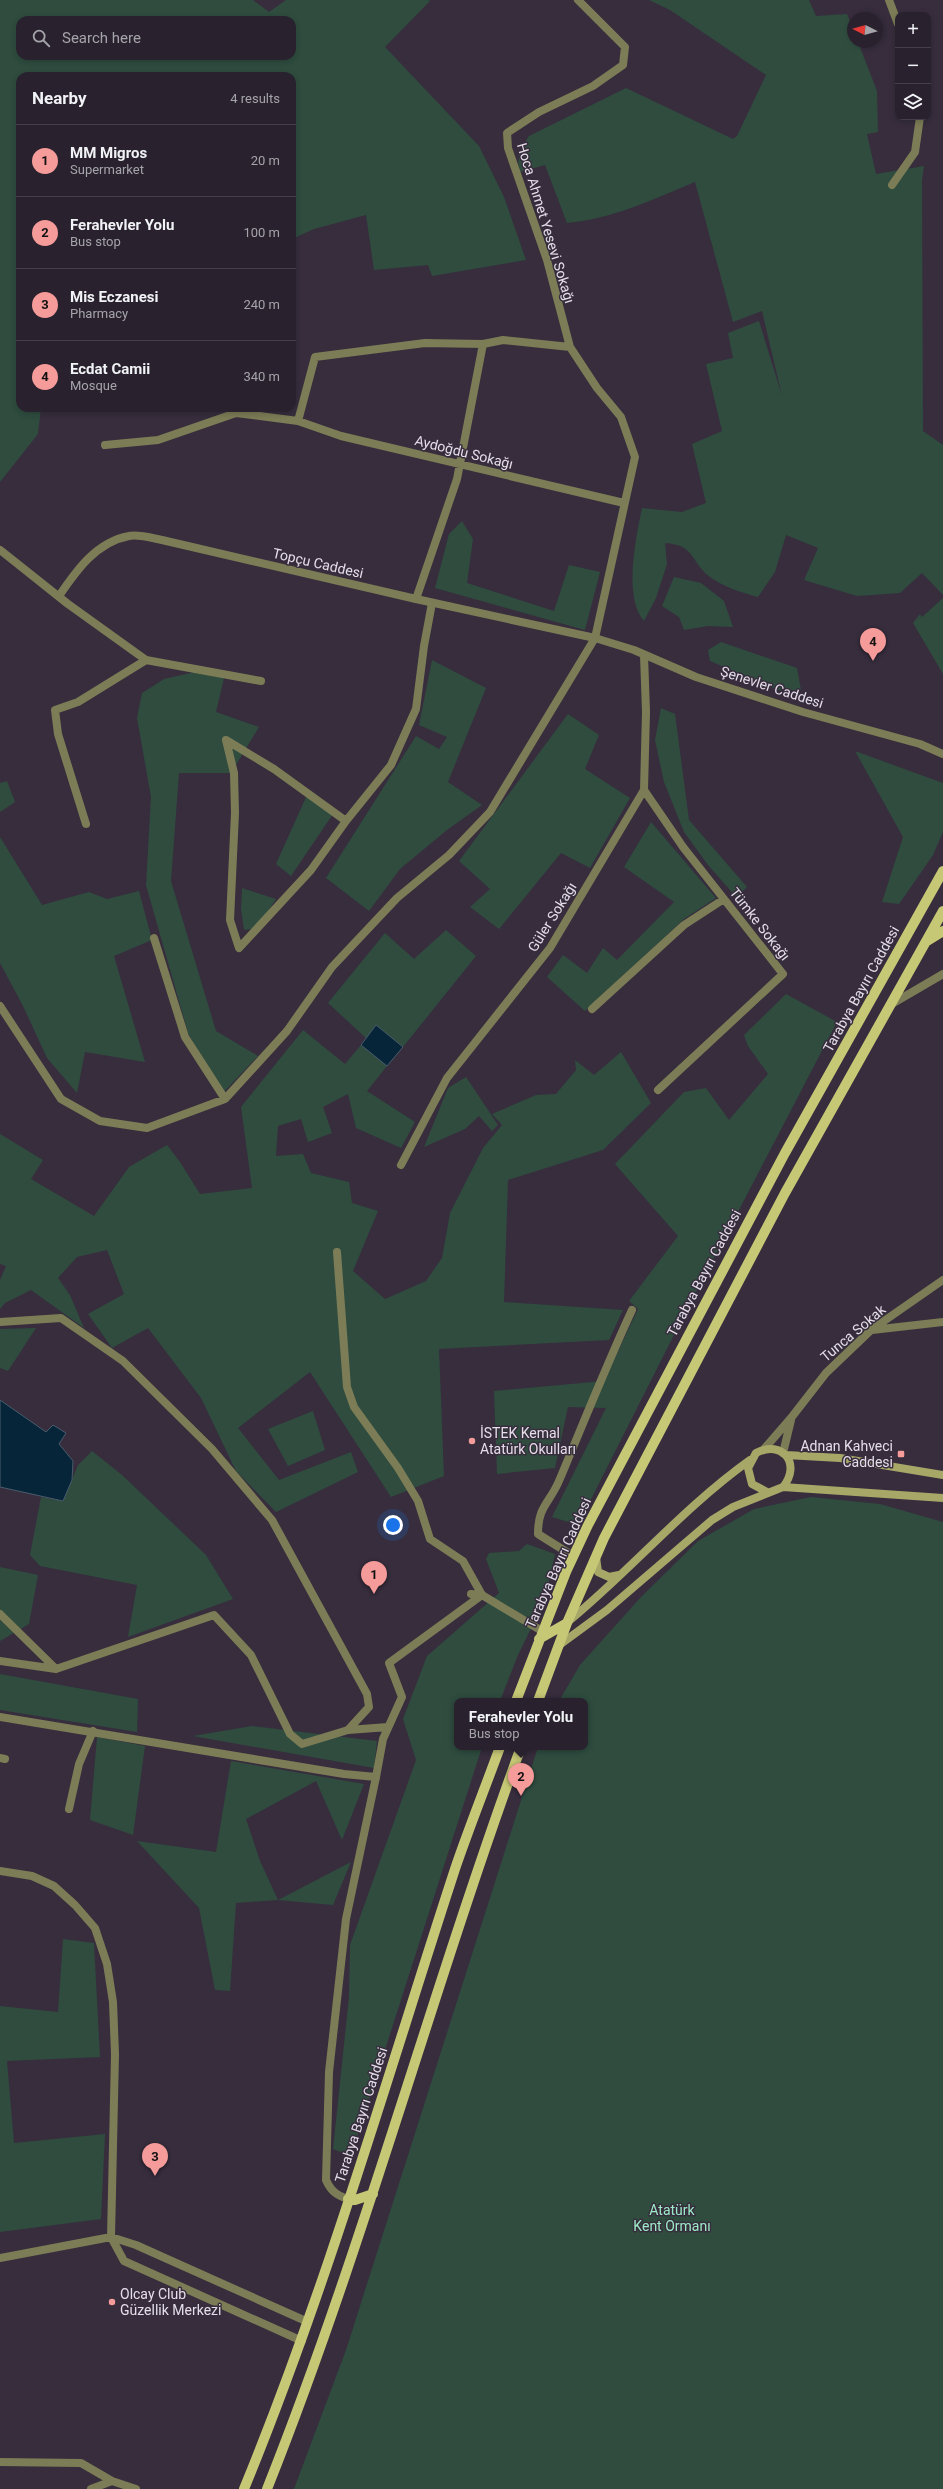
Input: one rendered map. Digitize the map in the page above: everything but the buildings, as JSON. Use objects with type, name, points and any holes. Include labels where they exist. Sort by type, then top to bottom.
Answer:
[{"type":"main road","name":"Tarabya Bayırı Caddesi","points":[[517,1698],[573,1556],[693,1324],[800,1126],[943,871]]},
{"type":"main road","points":[[539,1698],[567,1623],[596,1556],[714,1327],[826,1117],[943,911]]},
{"type":"main road","points":[[925,943],[943,931]]},
{"type":"main road","points":[[541,1635],[567,1623],[622,1574],[719,1482],[750,1460],[756,1453],[764,1449],[772,1448],[784,1454],[840,1458],[943,1475]]},
{"type":"main road","points":[[783,1487],[791,1472],[784,1454]]},
{"type":"main road","points":[[750,1460],[748,1468],[750,1480],[759,1489],[767,1492]]},
{"type":"main road","points":[[558,1646],[607,1610],[712,1520],[733,1507],[767,1492],[783,1487],[943,1498]]},
{"type":"main road","points":[[596,1556],[596,1567],[604,1576],[616,1577],[622,1574]]},
{"type":"main road","name":"Tarabya Bayırı Caddesi","points":[[244,2489],[302,2341],[456,1868],[499,1750]]},
{"type":"main road","points":[[267,2489],[321,2347],[373,2194],[467,1901],[520,1750]]},
{"type":"main road","points":[[348,2200],[373,2194]]},
{"type":"street","name":"Hoca Ahmet Yesevi Sokağı","points":[[570,347],[547,260],[508,148],[507,133],[539,112],[593,86],[623,65],[625,47],[578,0]]},
{"type":"street","points":[[889,0],[895,16]]},
{"type":"street","points":[[892,185],[915,152],[920,120]]},
{"type":"street","points":[[0,1006],[62,1099],[100,1120],[147,1128],[225,1099],[288,1031],[332,967],[397,898],[449,855],[490,812],[595,638],[635,458],[621,417],[597,388],[570,347],[503,340],[483,344],[425,343],[315,357],[298,421]]},
{"type":"street","points":[[416,599],[460,464],[483,344]]},
{"type":"street","name":"Aydoğdu Sokağı","points":[[105,445],[158,440],[236,413],[298,421],[341,436],[624,503]]},
{"type":"street","name":"Topçu Caddesi","points":[[58,596],[75,572],[100,548],[129,535],[162,540],[432,603],[595,638]]},
{"type":"street","points":[[0,550],[58,596],[146,660],[261,681]]},
{"type":"street","points":[[346,821],[274,769],[226,740],[234,773],[230,920],[240,948],[311,870],[346,821],[391,765],[416,709],[424,646],[432,603]]},
{"type":"street","name":"Şenevler Caddesi","points":[[595,638],[644,655],[696,677],[803,712],[920,744],[943,754]]},
{"type":"street","name":"Güler Sokağı","points":[[401,1165],[447,1078],[550,948],[644,790],[646,712],[644,655]]},
{"type":"street","points":[[86,824],[58,734],[55,710],[78,702],[146,660]]},
{"type":"street","name":"Tümke Sokağı","points":[[644,790],[683,847],[783,974],[658,1090]]},
{"type":"street","points":[[592,1010],[684,925],[724,899]]},
{"type":"street","points":[[154,938],[185,1037],[225,1099]]},
{"type":"street","points":[[889,1005],[943,974]]},
{"type":"street","points":[[337,1252],[347,1387],[354,1407],[398,1468],[418,1501],[430,1539],[463,1561],[482,1595],[541,1635]]},
{"type":"street","name":"Tunca Sokak","points":[[764,1449],[791,1418],[826,1373],[871,1330],[943,1280]]},
{"type":"street","points":[[573,1556],[538,1534],[538,1516],[558,1483],[594,1392],[632,1310]]},
{"type":"street","points":[[0,1322],[61,1318],[123,1361],[212,1449],[272,1520],[367,1694],[370,1707],[348,1730]]},
{"type":"street","points":[[871,1330],[943,1322]]},
{"type":"street","points":[[784,1454],[791,1418]]},
{"type":"street","points":[[471,1594],[482,1595]]},
{"type":"street","points":[[348,2200],[337,2196],[329,2188],[326,2180],[329,2072],[346,1919],[383,1739],[402,1696],[390,1663],[482,1595]]},
{"type":"street","points":[[0,1614],[56,1669]]},
{"type":"street","points":[[0,1661],[56,1669],[214,1615],[251,1654],[290,1734],[302,1744],[348,1730],[388,1727]]},
{"type":"street","points":[[0,1717],[93,1731],[344,1774],[376,1777]]},
{"type":"street","points":[[69,1809],[79,1764],[93,1731]]},
{"type":"street","points":[[0,1871],[32,1876],[54,1886],[75,1905],[95,1928],[107,1964],[113,2002],[115,2054],[111,2237],[124,2261],[302,2341]]},
{"type":"street","points":[[0,2258],[111,2237],[136,2244],[308,2322]]},
{"type":"street","points":[[0,2462],[81,2463],[112,2481],[136,2489]]},
{"type":"street","points":[[91,2489],[112,2481]]},
{"type":"green space","points":[[0,0],[253,0],[269,12],[286,0],[430,1],[385,47],[479,146],[504,197],[526,260],[432,276],[428,265],[374,270],[366,215],[314,229],[296,237],[296,72],[16,72],[16,412],[41,412],[38,434],[0,482]]},
{"type":"green space","points":[[649,0],[809,0],[816,16],[847,14],[847,48],[860,48],[877,91],[878,132],[867,134],[876,174],[924,166],[922,180],[923,431],[943,445],[943,595],[922,573],[900,593],[857,596],[804,580],[818,548],[786,535],[775,572],[758,597],[721,584],[710,577],[699,566],[688,551],[675,544],[665,543],[667,564],[656,598],[644,621],[638,610],[634,597],[633,567],[634,551],[642,508],[682,512],[706,503],[692,444],[722,431],[706,364],[733,358],[728,333],[759,321],[782,396],[762,311],[733,322],[695,182],[616,213],[584,221],[567,223],[545,165],[520,172],[518,162],[522,149],[529,136],[626,88],[733,139],[737,136],[766,75],[670,10]]},
{"type":"green space","points":[[462,521],[473,539],[467,583],[554,611],[569,565],[600,572],[585,630],[435,588],[449,534]]},
{"type":"green space","points":[[674,577],[701,583],[724,601],[733,627],[708,626],[684,630],[679,617],[662,606]]},
{"type":"green space","points":[[943,598],[943,674],[913,623],[920,614],[922,617]]},
{"type":"green space","points":[[721,642],[797,668],[801,690],[778,690],[710,661],[708,650]]},
{"type":"green space","points":[[432,660],[486,688],[448,782],[482,805],[447,830],[400,869],[369,911],[326,878],[416,736],[439,749],[447,737],[419,725]]},
{"type":"green space","points":[[195,672],[224,678],[216,712],[259,727],[231,773],[179,773],[171,881],[216,1031],[258,1056],[221,1095],[188,1033],[146,885],[151,797],[137,718],[142,693],[164,679]]},
{"type":"green space","points":[[661,708],[675,714],[689,820],[747,887],[736,897],[708,865],[684,832],[664,782],[655,740]]},
{"type":"green space","points":[[568,714],[599,735],[585,769],[630,798],[590,868],[561,853],[499,929],[470,907],[490,889],[459,861]]},
{"type":"green space","points":[[855,751],[943,783],[943,832],[933,855],[899,904],[882,902],[903,837]]},
{"type":"green space","points":[[7,781],[15,802],[0,812],[0,783]]},
{"type":"green space","points":[[307,795],[333,814],[291,876],[276,864]]},
{"type":"green space","points":[[651,822],[716,898],[684,919],[585,1011],[547,977],[563,955],[587,973],[603,948],[617,960],[674,902],[624,867]]},
{"type":"green space","points":[[0,837],[42,905],[89,892],[107,899],[139,891],[152,940],[114,956],[145,1062],[85,1052],[77,1093],[47,1058],[23,1006],[0,963]]},
{"type":"green space","points":[[242,888],[276,899],[257,928],[244,930],[241,909]]},
{"type":"green space","points":[[446,930],[476,956],[403,1047],[376,1025],[367,1039],[328,1003],[385,933],[414,959]]},
{"type":"green space","points":[[786,994],[837,1022],[681,1321],[578,1525],[552,1517],[606,1408],[568,1407],[555,1468],[497,1474],[494,1391],[604,1381],[638,1309],[629,1301],[678,1236],[615,1164],[684,1092],[706,1088],[729,1120],[768,1074],[748,1046],[744,1035]]},
{"type":"green space","points":[[303,1030],[345,1064],[361,1045],[387,1066],[367,1091],[415,1122],[401,1148],[356,1128],[348,1094],[323,1107],[332,1133],[308,1142],[301,1119],[278,1126],[276,1156],[303,1154],[311,1173],[349,1182],[352,1203],[378,1211],[353,1271],[385,1299],[426,1281],[442,1258],[450,1213],[483,1148],[502,1125],[492,1114],[536,1095],[556,1094],[576,1070],[575,1060],[594,1075],[621,1052],[651,1103],[603,1150],[508,1180],[504,1302],[623,1310],[609,1340],[439,1349],[444,1476],[391,1497],[310,1372],[238,1428],[279,1480],[351,1452],[358,1472],[276,1512],[236,1471],[201,1398],[148,1328],[112,1348],[88,1314],[124,1294],[107,1250],[77,1257],[58,1278],[70,1295],[84,1328],[31,1290],[5,1303],[0,1309],[0,1280],[6,1266],[0,1264],[0,1134],[43,1160],[31,1179],[94,1216],[129,1167],[167,1145],[180,1162],[200,1194],[252,1188],[241,1107]]},
{"type":"green space","points":[[466,1077],[498,1125],[492,1131],[479,1116],[465,1129],[424,1147],[448,1088]]},
{"type":"green space","points":[[36,1328],[8,1371],[0,1368],[0,1329]]},
{"type":"green space","points":[[313,1411],[325,1450],[288,1466],[268,1429]]},
{"type":"green space","points":[[92,1451],[122,1475],[206,1555],[233,1599],[128,1637],[137,1585],[40,1566],[30,1555],[41,1497],[63,1501],[78,1465]]},
{"type":"green space","name":"Atatürk Kent Ormanı","points":[[811,1497],[880,1504],[943,1522],[943,2489],[294,2489],[346,2350],[537,1750],[588,1750],[588,1698],[561,1698],[580,1665],[641,1597],[698,1541],[754,1509]]},
{"type":"green space","points":[[527,1544],[555,1554],[545,1600],[518,1655],[501,1698],[454,1698],[454,1750],[481,1750],[351,2156],[333,2149],[349,1997],[350,1945],[416,1760],[403,1719],[427,1656],[499,1593],[486,1559],[489,1553],[519,1551]]},
{"type":"green space","points":[[0,1567],[38,1575],[29,1624],[0,1641]]},
{"type":"green space","points":[[0,1674],[138,1699],[137,1732],[0,1710]]},
{"type":"green space","points":[[252,1726],[377,1741],[374,1768],[193,1736]]},
{"type":"green space","points":[[97,1737],[145,1746],[133,1835],[90,1820]]},
{"type":"green space","points":[[231,1761],[364,1784],[342,1840],[316,1781],[246,1819],[260,1861],[278,1900],[236,1903],[230,1991],[215,1990],[199,1908],[137,1841],[216,1852]]},
{"type":"green space","points":[[351,1862],[333,1905],[278,1900]]},
{"type":"green space","points":[[63,1939],[94,1943],[100,2057],[7,2061],[14,2143],[105,2134],[101,2219],[0,2232],[0,2006],[58,2012]]},
{"type":"water","points":[[376,1025],[403,1047],[387,1066],[361,1045]]},
{"type":"water","points":[[0,1400],[46,1432],[53,1425],[66,1433],[59,1444],[73,1461],[72,1480],[63,1501],[0,1487]]},
{"type":"place","name":"Ecdat Camii","points":[[873,661]]},
{"type":"place","name":"İSTEK Kemal Atatürk Okulları","points":[[472,1441]]},
{"type":"place","name":"Adnan Kahveci Caddesi","points":[[901,1454]]},
{"type":"place","name":"MM Migros","points":[[374,1594]]},
{"type":"place","name":"Ferahevler Yolu","points":[[521,1796]]},
{"type":"place","name":"Mis Eczanesi","points":[[155,2176]]},
{"type":"place","name":"Olcay Club Güzellik Merkezi","points":[[112,2302]]}]
